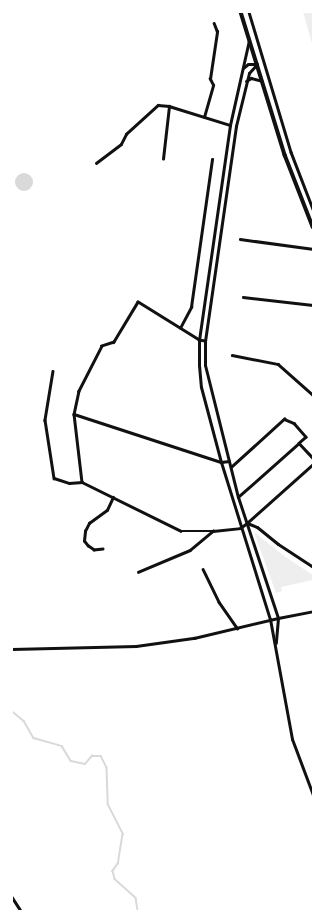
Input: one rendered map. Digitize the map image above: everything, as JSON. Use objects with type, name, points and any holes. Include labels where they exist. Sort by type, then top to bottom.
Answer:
[{"type":"main road","points":[[241,12],[285,155],[313,227]]},
{"type":"street","points":[[249,12],[292,152],[313,209]]},
{"type":"street","points":[[204,117],[213,85],[210,79],[217,32],[214,24]]},
{"type":"street","points":[[250,40],[230,125],[199,340],[201,387],[240,528],[270,619],[292,739],[313,795]]},
{"type":"street","points":[[243,68],[248,64],[257,64]]},
{"type":"street","points":[[257,64],[248,73],[236,126],[205,341],[209,385],[230,468],[238,497],[278,618],[276,646]]},
{"type":"street","points":[[246,81],[251,78],[262,81]]},
{"type":"street","points":[[96,163],[121,144],[126,134],[158,105],[169,106],[230,125]]},
{"type":"street","points":[[163,159],[169,106]]},
{"type":"street","points":[[285,155],[292,152]]},
{"type":"street","points":[[180,328],[191,307],[212,160]]},
{"type":"street","points":[[240,239],[313,250]]},
{"type":"street","points":[[243,297],[313,305]]},
{"type":"street","points":[[82,482],[74,414],[79,391],[102,346],[114,342],[138,302],[199,340],[205,341]]},
{"type":"street","points":[[232,355],[278,364],[313,395]]},
{"type":"street","points":[[53,371],[45,420],[54,478],[69,483],[82,482],[181,530],[213,531],[240,528],[313,464]]},
{"type":"street","points":[[74,414],[221,462],[229,461]]},
{"type":"street","points":[[230,468],[281,422],[288,419],[294,423],[306,436],[300,443],[238,497]]},
{"type":"street","points":[[300,443],[313,458]]},
{"type":"street","points":[[103,550],[94,550],[88,546],[84,541],[85,531],[89,523],[106,510],[113,497]]},
{"type":"street","points":[[247,523],[257,527],[278,544],[313,568]]},
{"type":"street","points":[[138,572],[190,550],[213,531]]},
{"type":"street","points":[[203,569],[219,602],[237,628]]},
{"type":"street","points":[[12,654],[14,650],[136,646],[194,638],[270,619],[313,611]]},
{"type":"street","points":[[12,897],[21,911]]},
{"type":"shaded area","points":[[303,12],[313,12],[313,47]]},
{"type":"shaded area","points":[[24,173],[30,176],[33,182],[30,188],[24,191],[18,188],[15,182],[18,176]]},
{"type":"shaded area","points":[[254,532],[284,556],[313,575],[313,580],[281,587],[282,591],[276,593]]},
{"type":"waterway","points":[[12,711],[24,721],[34,738],[62,746],[71,761],[85,764],[92,756],[101,756],[107,768],[108,804],[123,834],[118,864],[113,871],[115,879],[136,898],[138,911]]}]
